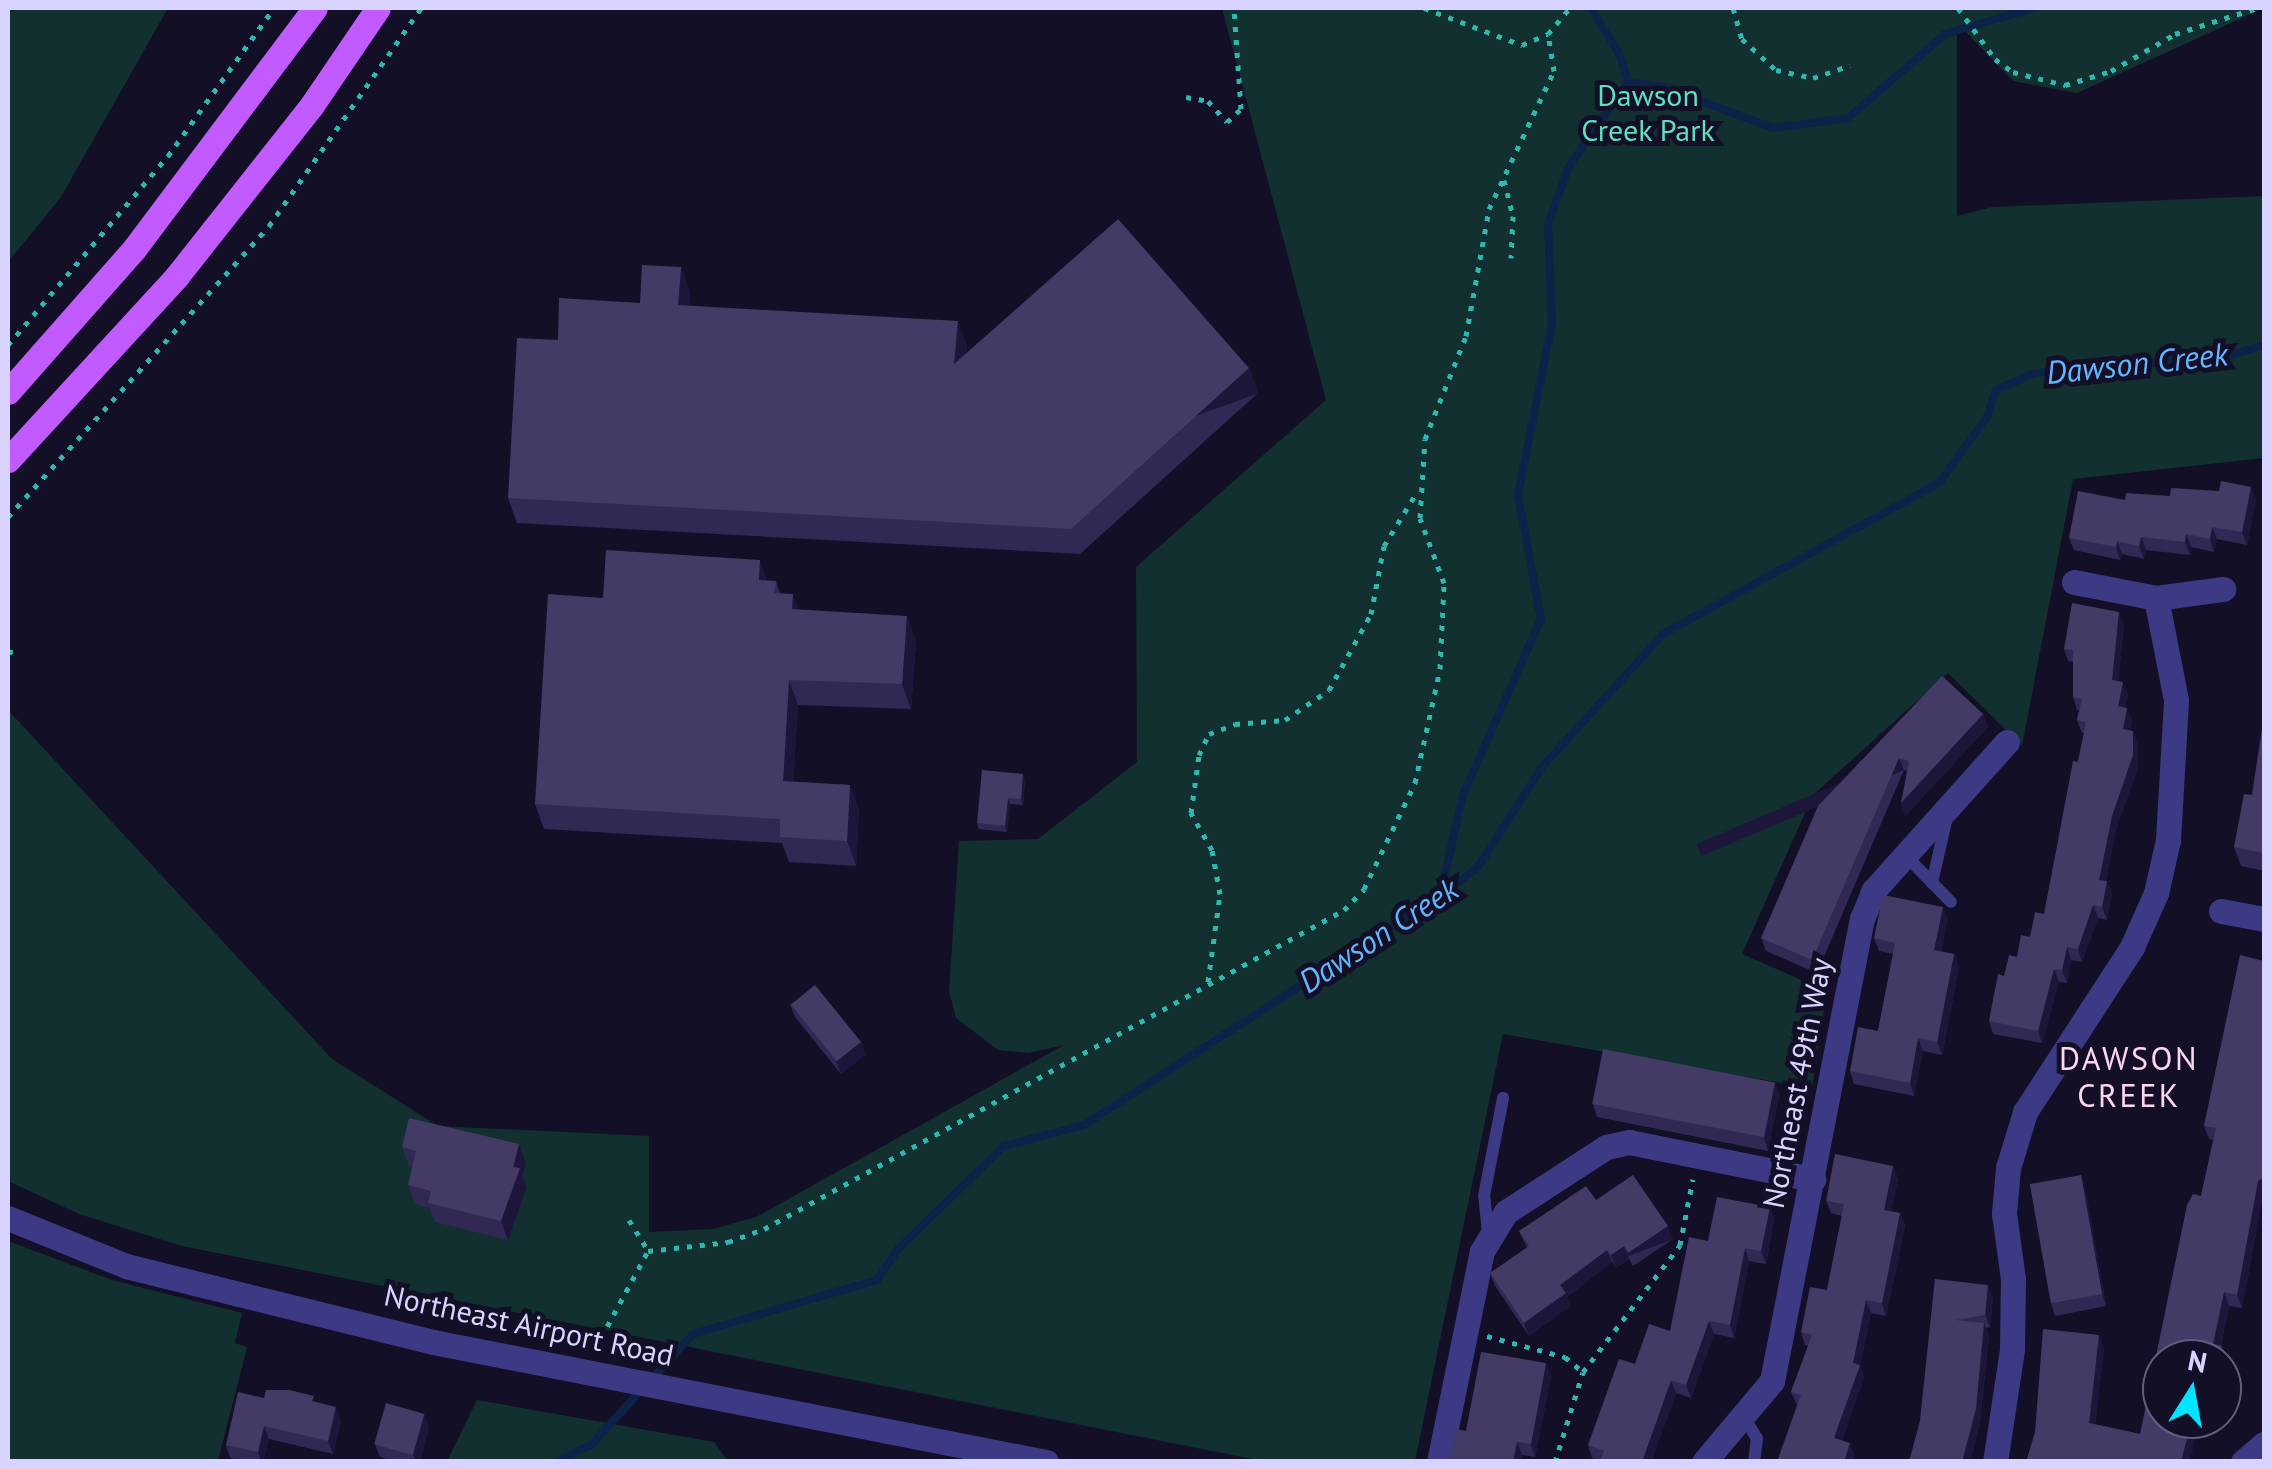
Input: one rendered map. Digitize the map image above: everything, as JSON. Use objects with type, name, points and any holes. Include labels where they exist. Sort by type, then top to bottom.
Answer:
[{"type":"main road","points":[[8,392],[134,249],[315,8]]},
{"type":"main road","points":[[8,460],[177,276],[312,105],[378,8]]},
{"type":"street","points":[[2074,582],[2156,598],[2224,589]]},
{"type":"street","points":[[1995,1462],[2012,1349],[2013,1278],[2004,1213],[2008,1168],[2026,1112],[2132,948],[2156,893],[2168,840],[2176,700],[2156,598]]},
{"type":"street","name":"Northeast 49th Way","points":[[1704,1462],[1772,1381],[1862,919],[1874,890],[2006,742]]},
{"type":"street","points":[[2221,911],[2264,919]]},
{"type":"street","points":[[1439,1462],[1488,1232],[1506,1212],[1606,1147],[1629,1142],[1813,1179]]},
{"type":"street","name":"Northeast Airport Road","points":[[8,1218],[126,1266],[433,1342],[1046,1462]]},
{"type":"street","points":[[2244,1462],[2264,1444]]},
{"type":"lane","points":[[1932,882],[1950,804]]},
{"type":"lane","points":[[1904,854],[1951,902]]},
{"type":"lane","points":[[1488,1232],[1484,1196],[1503,1098]]},
{"type":"lane","points":[[1743,1416],[1757,1438],[1754,1462]]},
{"type":"path","points":[[8,345],[168,156],[274,8]]},
{"type":"path","points":[[8,516],[268,226],[421,8]]},
{"type":"path","points":[[1186,97],[1208,101],[1227,122],[1242,109],[1234,8]]},
{"type":"path","points":[[1424,8],[1508,43],[1548,34],[1570,8]]},
{"type":"path","points":[[1733,8],[1742,39],[1776,70],[1813,78],[1850,65]]},
{"type":"path","points":[[1958,8],[1980,39],[2013,72],[2065,85],[2111,71],[2175,34],[2257,8]]},
{"type":"path","points":[[648,1252],[728,1242],[764,1229],[1344,910],[1364,889],[1404,812],[1424,754],[1444,622],[1444,583],[1420,518],[1424,439],[1466,336],[1480,239],[1504,177],[1554,71],[1548,34]]},
{"type":"path","points":[[1504,177],[1512,216],[1511,258]]},
{"type":"path","points":[[1208,982],[1220,894],[1212,850],[1191,813],[1199,755],[1209,734],[1235,724],[1285,720],[1329,690],[1371,614],[1384,546],[1415,500],[1420,480]]},
{"type":"path","points":[[1555,1462],[1583,1372],[1680,1245],[1697,1156]]},
{"type":"path","points":[[629,1220],[648,1252]]},
{"type":"path","points":[[601,1374],[598,1340],[648,1252]]},
{"type":"path","points":[[1465,1330],[1565,1357],[1583,1372]]},
{"type":"green space","points":[[8,8],[168,8],[61,197],[8,262]]},
{"type":"green space","name":"Dawson Creek Park","points":[[1222,8],[2264,8],[2077,93],[2013,81],[1963,29],[1957,33],[1957,216],[1992,207],[2264,196],[2264,458],[2073,479],[2022,746],[1948,673],[1813,795],[1742,954],[1827,991],[1812,1088],[1503,1034],[1415,1461],[1262,1461],[182,1246],[79,1214],[8,1181],[8,710],[332,1059],[438,1126],[649,1136],[649,1232],[713,1229],[756,1217],[1064,1045],[1029,1053],[998,1050],[956,1018],[949,991],[959,841],[1038,839],[1137,762],[1136,567],[1326,400]]},
{"type":"green space","points":[[8,1241],[112,1280],[242,1313],[235,1343],[247,1347],[218,1461],[8,1461]]},
{"type":"green space","points":[[477,1400],[714,1442],[728,1461],[447,1461]]},
{"type":"building","points":[[1118,219],[1249,368],[1071,529],[508,498],[517,338],[558,340],[559,298],[640,303],[642,265],[681,267],[678,305],[958,321],[954,364]]},
{"type":"building","points":[[2221,481],[2251,487],[2242,532],[2212,527],[2210,539],[2186,534],[2185,542],[2141,537],[2139,546],[2117,541],[2116,547],[2069,538],[2078,491],[2125,500],[2126,493],[2170,496],[2171,488],[2219,491]]},
{"type":"building","points":[[606,550],[760,560],[759,580],[776,581],[774,593],[793,594],[792,609],[907,616],[902,684],[789,680],[783,781],[850,785],[847,841],[780,837],[780,819],[535,804],[548,594],[603,598]]},
{"type":"building","points":[[2072,603],[2119,612],[2112,680],[2123,682],[2118,706],[2127,708],[2123,729],[2133,731],[2133,755],[2112,816],[2099,880],[2107,881],[2102,907],[2093,905],[2078,949],[2067,947],[2062,970],[2054,969],[2038,1031],[1989,1021],[1998,974],[2004,976],[2009,955],[2017,957],[2021,935],[2030,937],[2035,912],[2044,914],[2073,761],[2078,762],[2086,722],[2077,720],[2082,699],[2073,697],[2073,650],[2064,649]]},
{"type":"building","points":[[1942,676],[1983,714],[1901,803],[1909,761],[1899,758],[1812,960],[1761,938],[1818,806]]},
{"type":"building","points":[[2264,716],[2264,853],[2234,847],[2244,794],[2252,795]]},
{"type":"building","points":[[982,770],[1023,774],[1021,799],[1008,798],[1005,826],[977,823]]},
{"type":"building","points":[[1883,895],[1943,907],[1934,950],[1954,954],[1937,1042],[1918,1038],[1910,1083],[1850,1071],[1858,1027],[1878,1031],[1895,943],[1874,938]]},
{"type":"building","points":[[2240,955],[2264,961],[2264,1177],[2258,1181],[2237,1295],[2224,1292],[2214,1339],[2159,1339],[2187,1205],[2193,1194],[2201,1196],[2216,1128],[2204,1126]]},
{"type":"building","points":[[815,985],[861,1042],[837,1061],[791,1005]]},
{"type":"building","points":[[1603,1049],[1775,1082],[1764,1137],[1592,1104]]},
{"type":"building","points":[[409,1118],[519,1144],[513,1167],[520,1168],[501,1221],[428,1203],[431,1191],[408,1185],[416,1151],[402,1147]]},
{"type":"building","points":[[1835,1154],[1893,1166],[1884,1210],[1900,1213],[1882,1303],[1866,1300],[1853,1363],[1860,1365],[1834,1438],[1850,1443],[1844,1462],[1777,1462],[1801,1395],[1791,1392],[1812,1335],[1801,1332],[1810,1287],[1827,1290],[1844,1204],[1826,1201]]},
{"type":"building","points":[[1633,1175],[1668,1226],[1628,1253],[1624,1246],[1611,1255],[1607,1250],[1560,1285],[1566,1293],[1524,1323],[1490,1273],[1529,1246],[1519,1231],[1586,1186],[1596,1200]]},
{"type":"building","points":[[2081,1175],[2102,1294],[2051,1303],[2030,1184]]},
{"type":"building","points":[[1717,1197],[1770,1207],[1761,1251],[1745,1248],[1730,1325],[1709,1321],[1686,1385],[1671,1380],[1642,1462],[1600,1462],[1604,1451],[1588,1445],[1619,1359],[1635,1364],[1649,1324],[1670,1331],[1689,1237],[1708,1241]]},
{"type":"building","points":[[1935,1279],[1988,1285],[1985,1315],[1956,1320],[1984,1323],[1976,1409],[1962,1462],[1909,1462],[1920,1421]]},
{"type":"building","points":[[2043,1329],[2099,1335],[2089,1423],[2140,1434],[2142,1424],[2142,1439],[2187,1439],[2181,1462],[2026,1462],[2035,1432]]},
{"type":"building","points":[[1481,1352],[1546,1363],[1531,1444],[1517,1442],[1513,1462],[1449,1462],[1456,1429],[1466,1431]]},
{"type":"building","points":[[266,1390],[314,1396],[312,1401],[336,1407],[328,1441],[264,1426],[258,1452],[226,1445],[238,1392],[264,1398]]},
{"type":"building","points":[[386,1403],[424,1414],[413,1455],[374,1444]]},
{"type":"waterway","points":[[1591,8],[1620,55],[1628,82]]},
{"type":"waterway","points":[[1628,82],[1663,87],[1773,128],[1848,118],[1945,34],[2034,8]]},
{"type":"waterway","points":[[1440,896],[1463,795],[1541,619],[1518,495],[1552,323],[1548,224],[1568,168],[1628,82]]},
{"type":"waterway","name":"Dawson Creek","points":[[653,1378],[693,1334],[877,1280],[898,1249],[1004,1146],[1084,1125],[1440,896],[1478,867],[1542,767],[1663,634],[1939,483],[1987,417],[1996,390],[2035,373],[2228,356],[2264,345]]},
{"type":"waterway","name":"Dawson Creek","points":[[557,1462],[591,1445],[643,1388]]},
{"type":"district","name":"DAWSON CREEK","points":[[2129,1078]]}]
